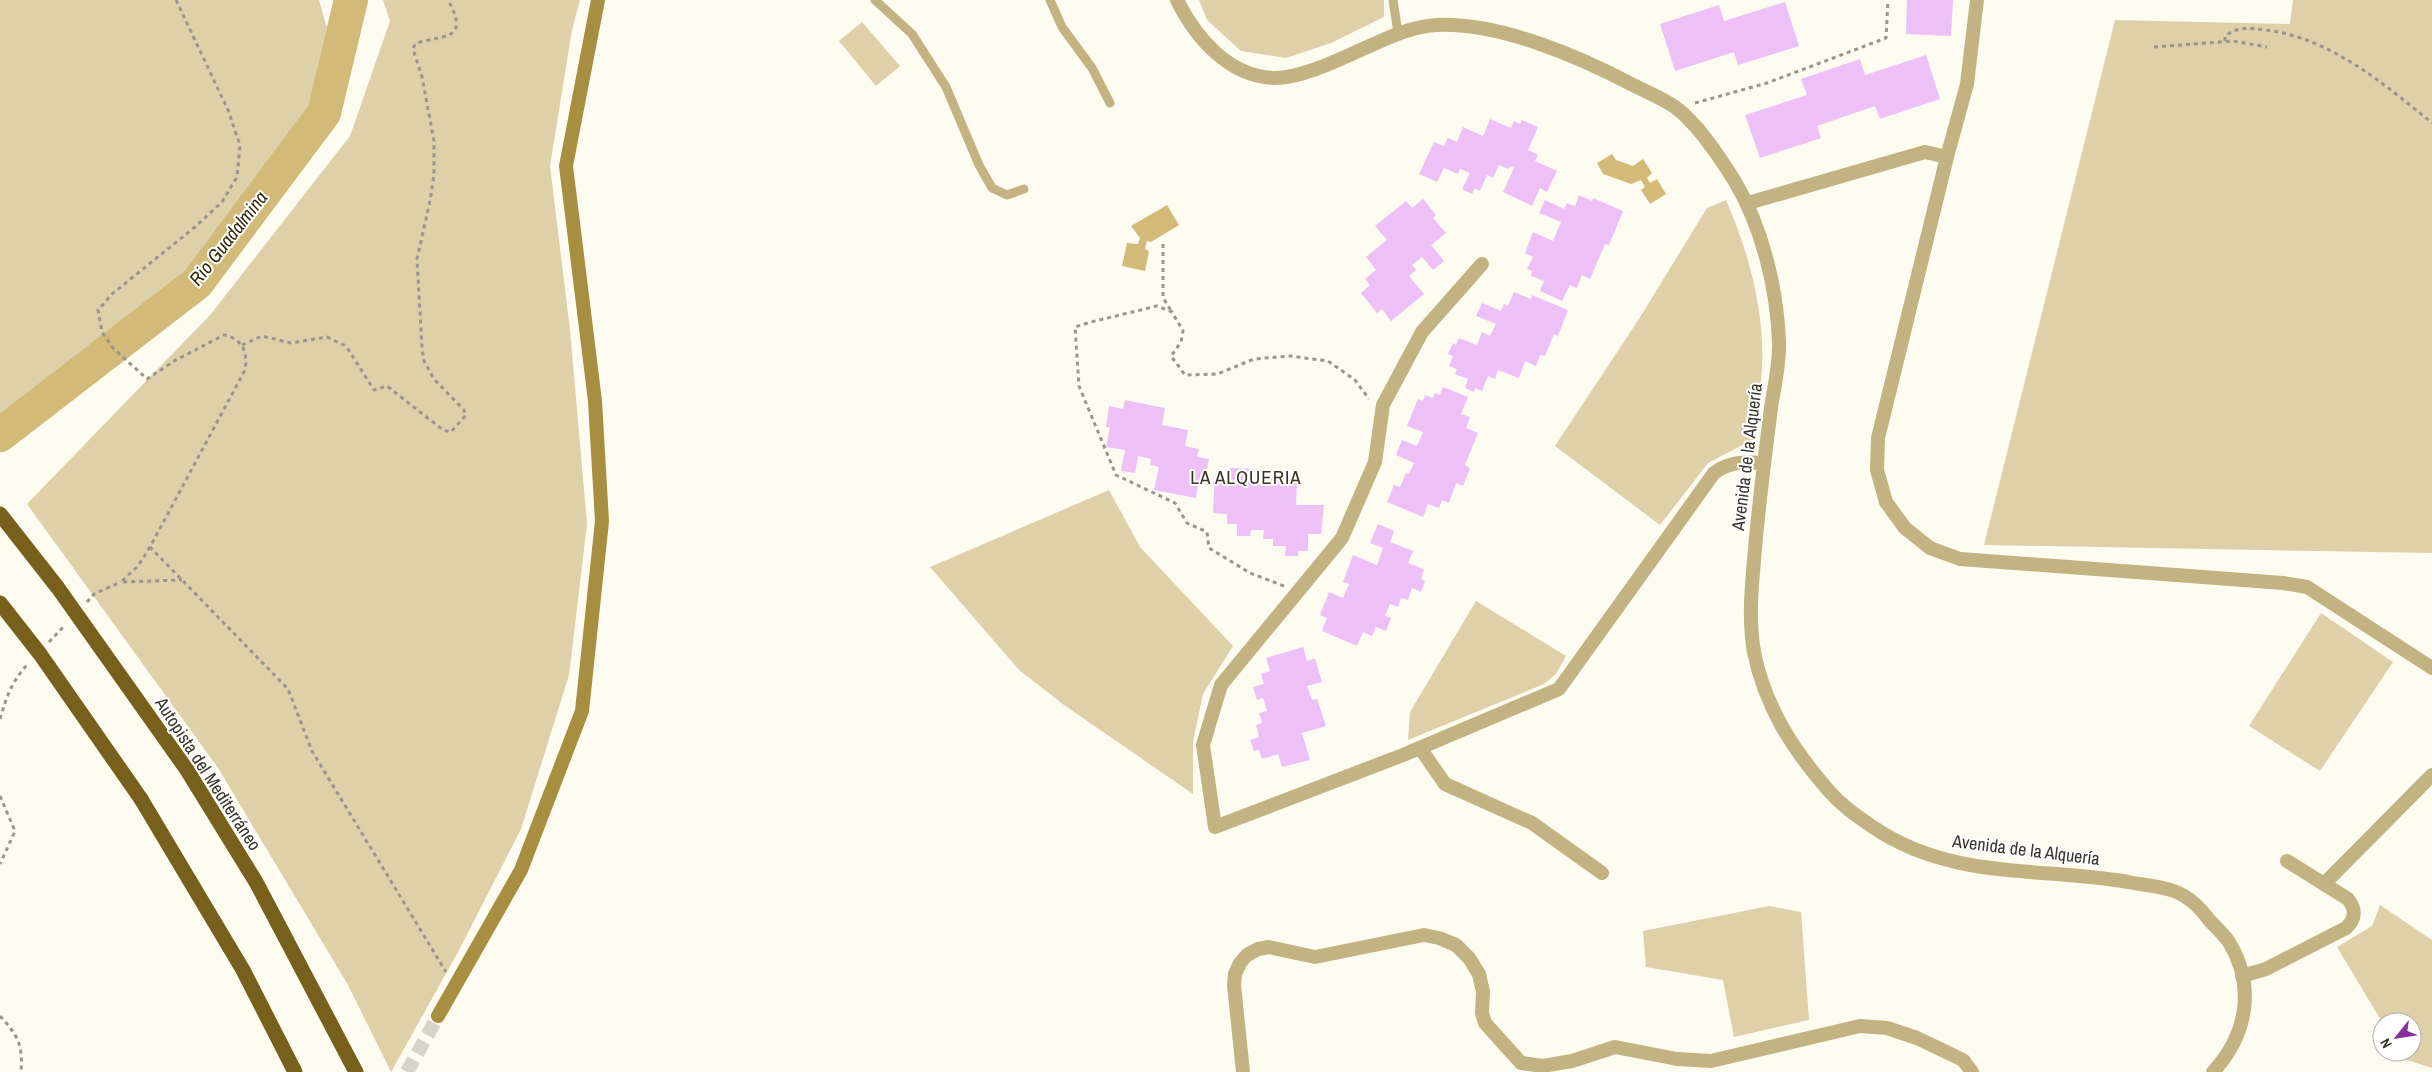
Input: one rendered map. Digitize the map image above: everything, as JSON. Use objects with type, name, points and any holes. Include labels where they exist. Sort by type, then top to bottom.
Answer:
[{"type":"highway","name":"Autopista del Mediterráneo","points":[[0,514],[58,588],[187,770],[256,882],[356,1072]]},
{"type":"highway","points":[[0,604],[40,654],[141,799],[243,970],[295,1072]]},
{"type":"main road","points":[[438,1016],[521,870],[582,711],[602,521],[595,401],[566,166],[598,0]]},
{"type":"street","name":"Avenida de la Alquería","points":[[1177,0],[1189,23],[1214,52],[1240,70],[1276,78],[1318,69],[1398,33],[1415,28],[1438,25],[1466,27],[1514,36],[1590,62],[1677,108],[1719,155],[1748,203],[1770,276],[1779,345],[1764,463],[1749,617],[1755,655],[1765,693],[1782,729],[1802,760],[1840,804],[1888,838],[1924,855],[1952,862],[2030,873],[2098,877],[2179,892],[2198,906],[2230,943],[2242,976],[2245,1004],[2239,1036],[2213,1072]]},
{"type":"street","points":[[1977,0],[1967,84],[1947,157],[1878,438],[1877,470],[1886,502],[1905,528],[1930,548],[1960,559],[2283,583],[2307,587],[2432,668]]},
{"type":"street","points":[[1748,203],[1925,152],[1947,157]]},
{"type":"street","points":[[1482,264],[1422,332],[1383,405],[1375,462],[1342,538],[1221,685],[1203,745],[1215,826],[1420,748],[1559,689],[1714,473],[1724,465],[1740,462],[1764,463]]},
{"type":"street","points":[[1420,748],[1445,784],[1532,823],[1602,873]]},
{"type":"street","points":[[2324,884],[2432,775]]},
{"type":"street","points":[[2242,976],[2266,969],[2350,925],[2354,914],[2351,904],[2324,884],[2287,861]]},
{"type":"street","points":[[1243,1072],[1234,985],[1235,974],[1240,963],[1247,955],[1258,949],[1269,947],[1314,957],[1424,935],[1439,938],[1456,945],[1469,958],[1479,974],[1483,992],[1482,1013],[1485,1023],[1521,1063],[1543,1066],[1572,1061],[1615,1047],[1676,1059],[1711,1061],[1860,1026],[1887,1028],[1917,1038],[1963,1060],[1972,1072]]},
{"type":"lane","points":[[875,0],[912,34],[946,87],[979,165],[992,188],[1007,195],[1024,188]]},
{"type":"lane","points":[[1050,0],[1062,27],[1092,68],[1110,103]]},
{"type":"lane","points":[[1393,0],[1398,33]]},
{"type":"path","points":[[176,0],[228,110],[240,145],[237,177],[222,202],[195,227],[112,294],[98,310],[102,332],[119,354],[148,379],[174,361],[224,336],[233,337],[242,345],[247,358],[245,370],[150,547],[138,566],[121,582],[182,580]]},
{"type":"path","points":[[242,345],[262,336],[291,343],[327,337],[346,346],[374,390],[386,386],[443,430],[451,432],[466,416],[464,410],[434,380],[424,361],[417,259],[434,176],[434,141],[422,77],[413,49],[415,44],[422,41],[439,40],[450,36],[455,27],[456,14],[448,0]]},
{"type":"path","points":[[1677,108],[1766,83],[1886,38],[1888,0]]},
{"type":"path","points":[[2225,41],[2225,36],[2232,31],[2249,27],[2289,33],[2314,42],[2351,63],[2387,87],[2432,123]]},
{"type":"path","points":[[2154,47],[2225,41],[2245,42],[2267,47]]},
{"type":"path","points":[[1163,244],[1163,298],[1183,331],[1181,342],[1171,356],[1185,375],[1217,374],[1254,359],[1290,356],[1328,361],[1355,380],[1372,402],[1383,405]]},
{"type":"path","points":[[1172,312],[1157,306],[1075,327],[1079,386],[1116,475],[1175,503],[1187,523],[1207,532],[1208,548],[1250,573],[1290,588]]},
{"type":"path","points":[[150,547],[288,689],[312,751],[454,986]]},
{"type":"path","points":[[0,796],[15,831],[0,864]]},
{"type":"path","points":[[0,1016],[16,1033],[22,1053],[21,1072]]},
{"type":"shaded area","points":[[0,0],[319,0],[327,28],[306,117],[192,269],[118,331],[0,422]]},
{"type":"shaded area","points":[[383,0],[580,0],[572,30],[550,166],[570,330],[587,524],[569,675],[521,829],[458,952],[391,1072],[348,985],[218,768],[27,504],[211,314],[350,136],[390,21]]},
{"type":"shaded area","points":[[1199,0],[1384,0],[1384,17],[1331,43],[1286,58],[1241,51],[1207,20]]},
{"type":"shaded area","points":[[2293,0],[2432,0],[2432,553],[1984,545],[2115,20],[2290,24]]},
{"type":"shaded area","points":[[862,22],[900,66],[876,86],[839,41]]},
{"type":"shaded area","points":[[1612,154],[1616,160],[1633,166],[1643,159],[1652,173],[1647,178],[1650,183],[1657,179],[1666,194],[1650,204],[1641,190],[1645,187],[1641,180],[1631,184],[1603,174],[1597,163]]},
{"type":"shaded area","points":[[1726,200],[1742,241],[1754,283],[1761,326],[1762,369],[1754,439],[1708,463],[1660,525],[1555,446],[1639,319],[1707,208]]},
{"type":"shaded area","points":[[1167,205],[1179,225],[1151,242],[1147,241],[1145,249],[1149,251],[1145,271],[1122,266],[1127,243],[1138,244],[1140,238],[1131,226]]},
{"type":"shaded area","points":[[1109,490],[1140,547],[1233,646],[1203,694],[1193,741],[1193,794],[1064,705],[1019,670],[930,567]]},
{"type":"shaded area","points":[[1476,601],[1566,656],[1556,674],[1544,684],[1408,740],[1410,712]]},
{"type":"shaded area","points":[[2321,613],[2393,662],[2320,771],[2249,726]]},
{"type":"shaded area","points":[[2380,905],[2432,940],[2432,1068],[2413,1062],[2422,1062],[2422,1012],[2376,1012],[2337,947],[2372,926]]},
{"type":"shaded area","points":[[1769,906],[1801,912],[1809,1020],[1734,1037],[1723,980],[1646,967],[1643,931]]},
{"type":"building","points":[[1907,0],[1953,0],[1951,36],[1906,34]]},
{"type":"building","points":[[1785,2],[1799,46],[1738,65],[1734,52],[1675,71],[1660,24],[1719,5],[1724,21]]},
{"type":"building","points":[[1926,55],[1940,99],[1880,119],[1875,106],[1817,126],[1821,138],[1760,158],[1745,115],[1807,95],[1801,79],[1860,59],[1865,75]]},
{"type":"building","points":[[1490,119],[1511,128],[1514,121],[1520,124],[1522,120],[1538,127],[1528,150],[1538,155],[1535,161],[1557,171],[1547,192],[1540,188],[1532,206],[1503,192],[1514,168],[1511,166],[1508,169],[1499,165],[1493,178],[1487,175],[1480,191],[1475,188],[1472,194],[1462,189],[1470,173],[1460,169],[1458,174],[1444,168],[1437,182],[1419,174],[1434,142],[1444,146],[1448,138],[1457,142],[1463,127],[1483,136]]},
{"type":"building","points":[[1579,195],[1592,201],[1593,198],[1623,211],[1609,245],[1605,244],[1590,279],[1582,275],[1577,288],[1570,285],[1562,301],[1540,291],[1544,281],[1531,276],[1532,271],[1527,269],[1533,257],[1525,253],[1533,232],[1553,241],[1561,222],[1539,213],[1545,200],[1564,209],[1567,203],[1575,206]]},
{"type":"building","points":[[1423,199],[1436,215],[1433,218],[1446,233],[1431,245],[1444,261],[1433,270],[1422,257],[1412,265],[1416,270],[1409,276],[1424,294],[1391,321],[1382,309],[1377,313],[1361,293],[1370,285],[1365,279],[1376,270],[1366,257],[1387,240],[1375,226],[1406,201],[1412,208]]},
{"type":"building","points":[[1514,292],[1531,299],[1532,295],[1568,310],[1558,336],[1554,334],[1545,356],[1540,355],[1536,366],[1525,361],[1519,378],[1498,370],[1495,379],[1488,376],[1482,391],[1475,388],[1474,392],[1465,388],[1468,379],[1455,374],[1457,369],[1449,366],[1453,356],[1448,354],[1453,343],[1456,345],[1459,338],[1477,345],[1482,332],[1490,336],[1496,324],[1476,316],[1482,303],[1501,311],[1504,304],[1508,306]]},
{"type":"building","points":[[1443,387],[1468,397],[1461,414],[1470,417],[1466,428],[1478,433],[1465,465],[1470,468],[1463,486],[1456,483],[1449,503],[1442,500],[1439,508],[1428,504],[1423,517],[1387,502],[1394,485],[1400,487],[1406,473],[1409,474],[1414,463],[1396,455],[1402,440],[1417,446],[1423,432],[1407,426],[1418,399],[1423,401],[1425,395],[1433,398],[1435,393],[1440,395]]},
{"type":"building","points":[[1125,400],[1165,408],[1162,425],[1188,430],[1185,446],[1199,449],[1197,457],[1209,459],[1204,485],[1198,484],[1196,498],[1154,490],[1159,467],[1150,465],[1151,459],[1138,456],[1135,473],[1121,471],[1125,450],[1106,447],[1110,427],[1106,427],[1109,406],[1123,409]]},
{"type":"building","points":[[1230,468],[1254,469],[1253,484],[1268,485],[1269,478],[1297,479],[1296,505],[1324,505],[1321,534],[1308,534],[1308,551],[1298,551],[1298,556],[1285,556],[1286,546],[1273,546],[1273,539],[1263,539],[1264,530],[1251,530],[1250,536],[1237,536],[1237,524],[1227,524],[1227,514],[1213,513],[1215,475],[1229,476]]},
{"type":"building","points":[[1378,524],[1394,531],[1390,542],[1413,551],[1408,563],[1424,569],[1421,579],[1425,581],[1421,592],[1412,588],[1408,600],[1401,598],[1398,607],[1390,604],[1385,616],[1391,618],[1386,631],[1376,627],[1372,636],[1363,632],[1357,646],[1322,631],[1327,618],[1320,615],[1329,592],[1343,598],[1349,584],[1343,582],[1353,555],[1377,565],[1383,548],[1370,543]]},
{"type":"building","points":[[1303,647],[1307,661],[1315,658],[1322,682],[1307,686],[1312,700],[1317,699],[1326,726],[1302,733],[1310,760],[1282,767],[1278,754],[1262,759],[1259,750],[1254,751],[1250,740],[1259,737],[1256,725],[1262,723],[1259,713],[1267,711],[1263,698],[1257,700],[1253,687],[1264,684],[1261,674],[1270,671],[1266,658]]},
{"type":"waterway","name":"Rio Guadalmina","points":[[0,435],[197,283],[324,113],[351,0]]},
{"type":"tunnel","points":[[407,1072],[438,1016]]},
{"type":"district","name":"LA ALQUERIA","points":[[1246,477]]}]
